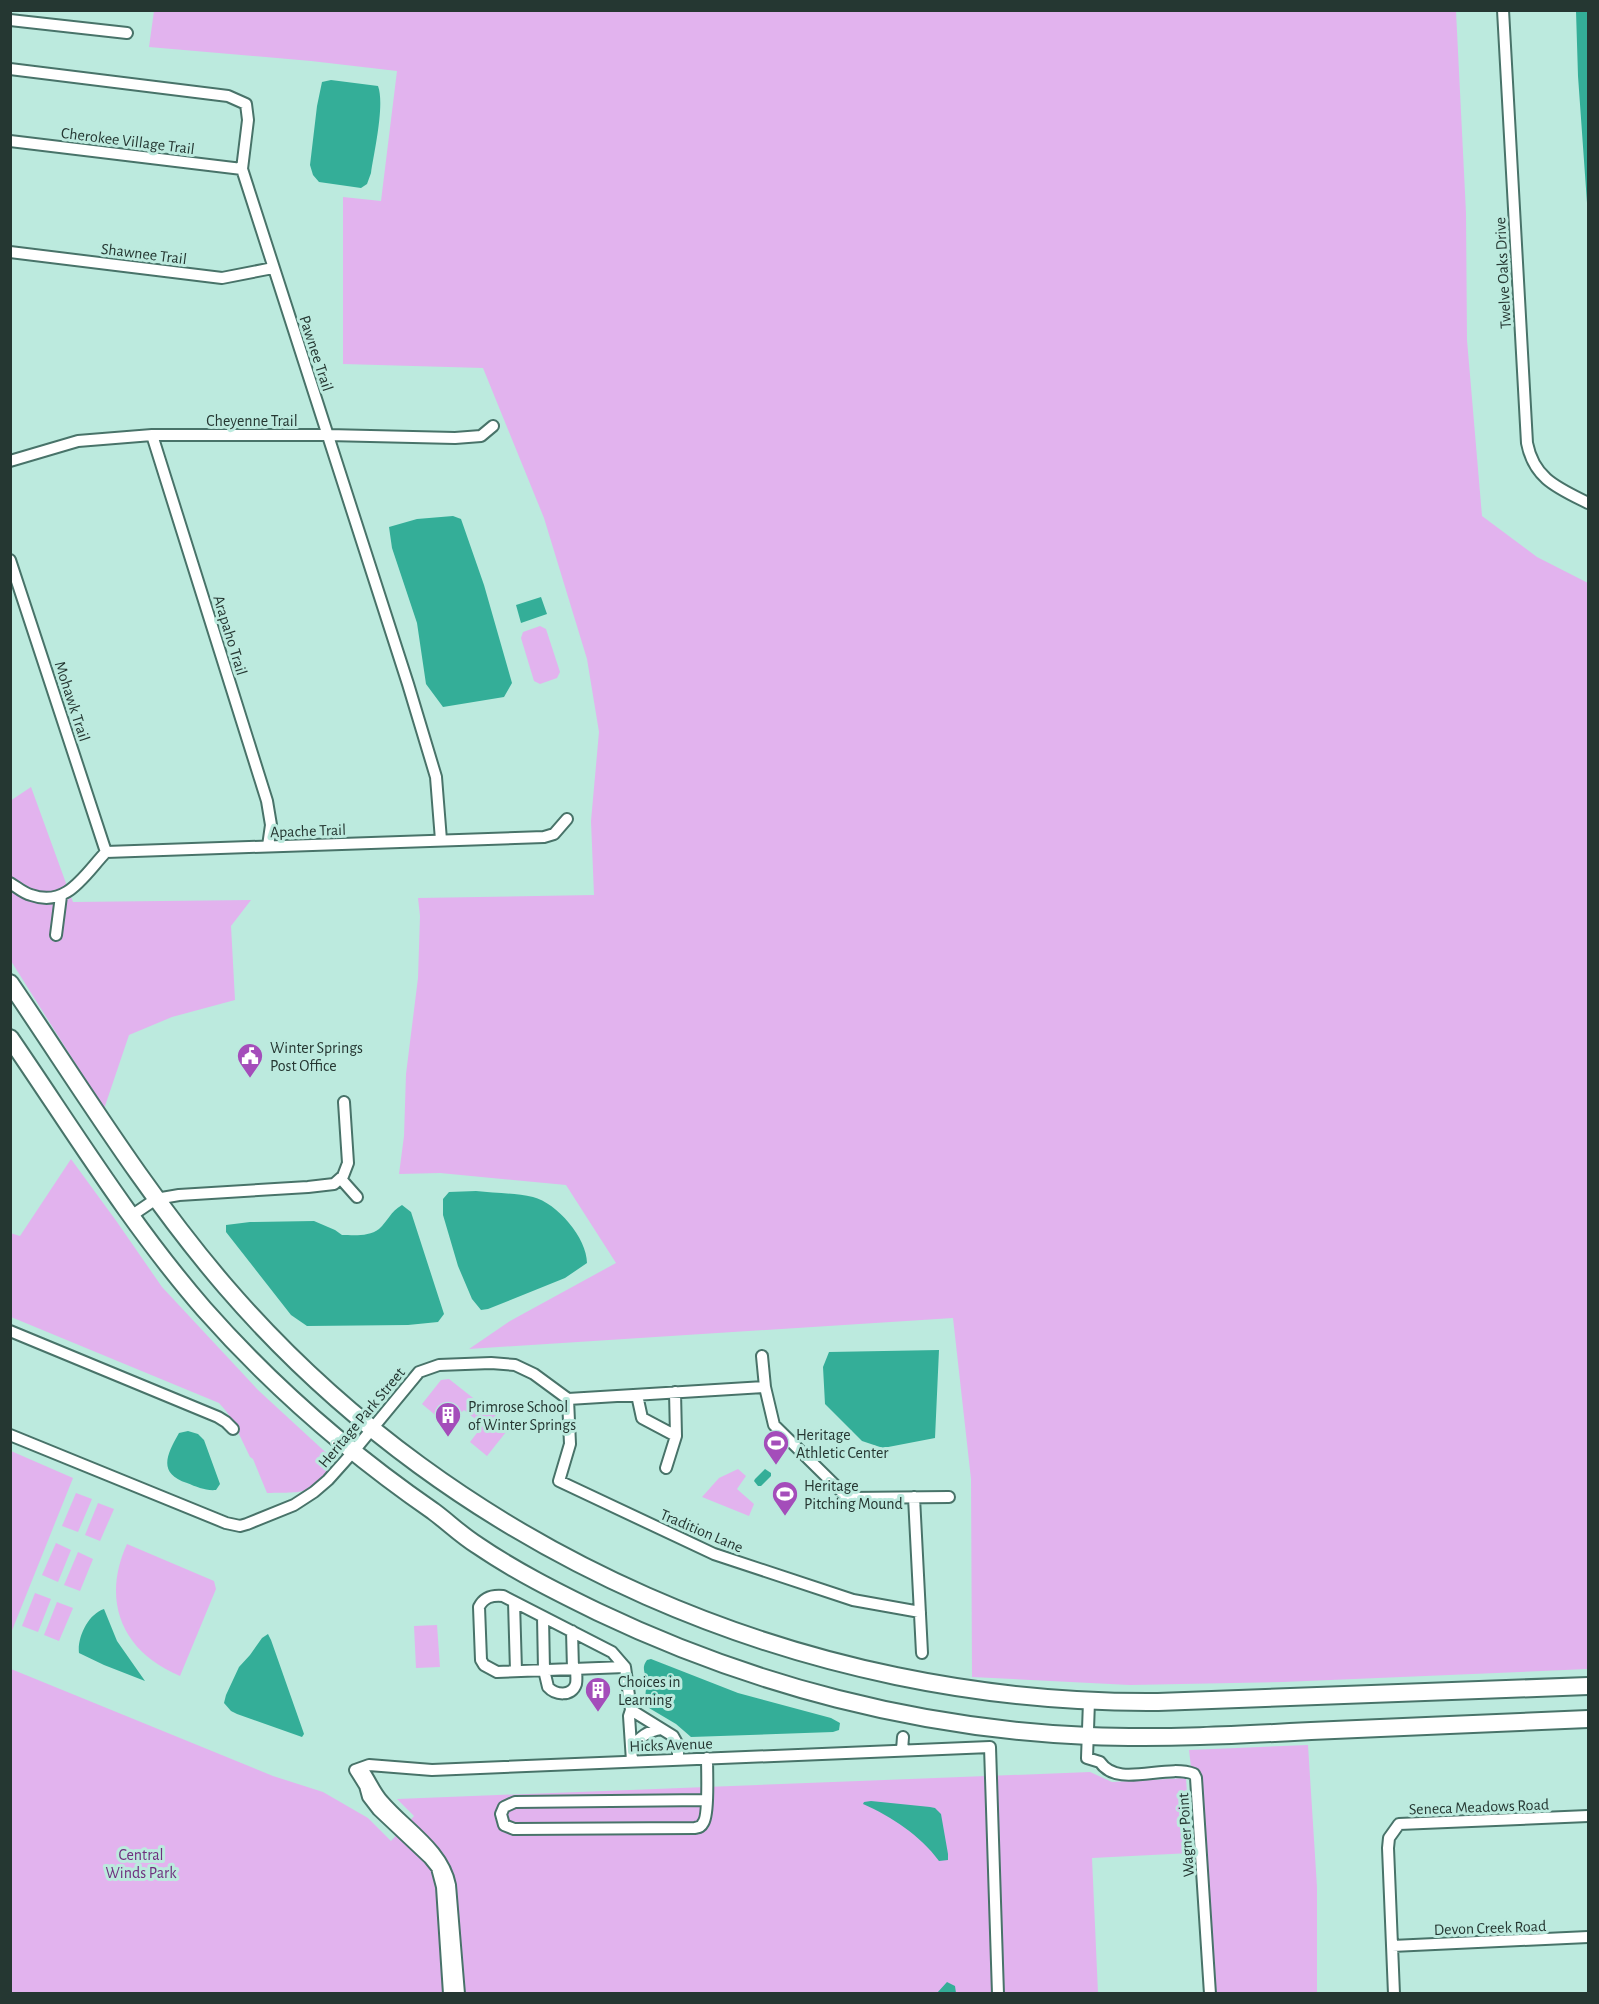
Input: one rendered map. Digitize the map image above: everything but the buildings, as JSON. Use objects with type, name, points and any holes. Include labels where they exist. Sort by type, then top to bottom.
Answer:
[{"type":"main road","points":[[10,984],[156,1199],[202,1259],[256,1320],[312,1377],[373,1429],[460,1493],[542,1544],[631,1590],[703,1620],[813,1657],[895,1677],[1005,1695],[1089,1701],[1202,1701],[1588,1686]]},
{"type":"main road","points":[[10,1038],[131,1216],[179,1280],[234,1342],[293,1400],[353,1452],[475,1544],[579,1603],[691,1653],[786,1685],[882,1709],[962,1724],[1088,1736],[1228,1735],[1588,1719]]},
{"type":"street","name":"Twelve Oaks Drive","points":[[1503,10],[1527,443],[1530,459],[1546,479],[1588,503]]},
{"type":"street","points":[[10,20],[127,33]]},
{"type":"street","name":"Pawnee Trail","points":[[10,69],[228,96],[246,104],[248,120],[242,169],[436,777],[441,840]]},
{"type":"street","name":"Cherokee Village Trail","points":[[10,141],[242,169]]},
{"type":"street","name":"Shawnee Trail","points":[[10,252],[222,278],[273,268]]},
{"type":"street","name":"Cheyenne Trail","points":[[10,461],[78,441],[152,435],[454,438],[481,436],[493,426]]},
{"type":"street","name":"Arapaho Trail","points":[[152,435],[267,801],[271,825],[268,846]]},
{"type":"street","name":"Mohawk Trail","points":[[10,560],[106,852]]},
{"type":"street","name":"Apache Trail","points":[[106,852],[544,837],[554,834],[567,819]]},
{"type":"street","points":[[10,883],[28,895],[42,898],[52,899],[66,895],[106,852]]},
{"type":"street","points":[[56,935],[61,896]]},
{"type":"street","points":[[131,1216],[156,1199],[179,1195],[334,1184],[341,1179],[346,1170],[348,1155],[344,1102]]},
{"type":"street","points":[[341,1179],[357,1197]]},
{"type":"street","points":[[11,1332],[218,1417],[233,1429]]},
{"type":"street","points":[[762,1356],[765,1387],[774,1425],[848,1498],[949,1497]]},
{"type":"street","name":"Heritage Park Street","points":[[10,1435],[226,1523],[240,1526],[294,1505],[328,1480],[419,1372],[439,1365],[491,1363],[515,1365],[534,1374],[568,1399]]},
{"type":"street","points":[[568,1399],[765,1387]]},
{"type":"street","points":[[666,1468],[676,1436],[675,1392]]},
{"type":"street","points":[[637,1395],[642,1418],[676,1436]]},
{"type":"street","name":"Tradition Lane","points":[[568,1399],[570,1444],[559,1481],[714,1554],[853,1600],[920,1612]]},
{"type":"street","points":[[914,1497],[922,1653]]},
{"type":"street","points":[[626,1667],[496,1672],[484,1665],[482,1660],[479,1607],[490,1596],[503,1596],[612,1652],[626,1667],[631,1710],[629,1716],[632,1761]]},
{"type":"street","points":[[514,1602],[516,1671]]},
{"type":"street","points":[[543,1617],[546,1683],[550,1690],[558,1694],[573,1689],[576,1684],[572,1631]]},
{"type":"street","points":[[1088,1736],[1089,1701]]},
{"type":"street","points":[[631,1710],[673,1737],[678,1745],[678,1759]]},
{"type":"street","points":[[632,1747],[640,1737],[650,1731],[661,1729]]},
{"type":"street","name":"Wagner Point","points":[[1088,1736],[1087,1758],[1100,1762],[1105,1769],[1113,1773],[1132,1775],[1180,1770],[1194,1774],[1196,1778],[1210,1994]]},
{"type":"street","points":[[902,1750],[903,1737]]},
{"type":"street","name":"Hicks Avenue","points":[[359,1768],[369,1765],[432,1770],[990,1747],[999,1994]]},
{"type":"street","points":[[706,1800],[515,1802],[504,1807],[501,1818],[504,1825],[514,1829],[695,1828],[704,1822],[706,1800],[707,1758]]},
{"type":"street","points":[[359,1768],[368,1797],[378,1810],[429,1858],[436,1868],[442,1887],[449,1994]]},
{"type":"street","points":[[359,1768],[380,1799],[436,1853],[446,1870],[450,1885],[459,1994]]},
{"type":"street","name":"Seneca Meadows Road","points":[[1394,1994],[1388,1848],[1389,1838],[1399,1824],[1588,1816]]},
{"type":"street","name":"Devon Creek Road","points":[[1392,1946],[1588,1937]]},
{"type":"green space","points":[[154,11],[1456,11],[1466,213],[1467,340],[1482,516],[1537,557],[1588,583],[1588,1669],[1283,1682],[1130,1685],[972,1677],[971,1479],[953,1318],[469,1349],[510,1321],[616,1263],[566,1185],[440,1173],[399,1174],[404,1136],[406,1074],[418,978],[420,916],[418,898],[594,895],[591,821],[599,732],[587,659],[544,518],[483,368],[343,364],[343,197],[381,201],[397,71],[149,47]]},
{"type":"green space","points":[[540,626],[546,629],[560,672],[557,678],[540,684],[534,681],[521,638],[523,632]]},
{"type":"green space","points":[[31,787],[67,886],[53,892],[39,891],[11,877],[10,801]]},
{"type":"green space","points":[[11,890],[32,901],[55,904],[50,939],[60,941],[66,901],[71,897],[73,902],[251,900],[231,926],[235,1000],[172,1017],[129,1035],[104,1109],[11,961]]},
{"type":"green space","points":[[71,1159],[162,1287],[258,1390],[334,1460],[314,1486],[300,1492],[267,1493],[253,1459],[238,1432],[240,1429],[219,1403],[11,1317],[10,1233],[20,1236]]},
{"type":"green space","points":[[449,1379],[510,1427],[487,1456],[470,1442],[483,1425],[464,1410],[462,1412],[458,1409],[446,1424],[422,1404],[441,1380]]},
{"type":"green space","points":[[11,1451],[73,1478],[11,1633]]},
{"type":"green space","points":[[738,1469],[746,1476],[737,1489],[754,1504],[749,1516],[702,1497],[719,1478]]},
{"type":"green space","points":[[76,1493],[92,1499],[78,1532],[62,1526]]},
{"type":"green space","points":[[98,1503],[114,1509],[100,1541],[85,1535]]},
{"type":"green space","points":[[56,1543],[71,1550],[58,1582],[42,1575]]},
{"type":"green space","points":[[127,1544],[214,1581],[216,1589],[180,1676],[160,1666],[144,1653],[131,1639],[122,1622],[117,1604],[116,1585],[119,1565]]},
{"type":"green space","points":[[78,1552],[93,1559],[80,1591],[64,1585]]},
{"type":"green space","points":[[35,1593],[51,1599],[38,1632],[22,1626]]},
{"type":"green space","points":[[57,1602],[73,1608],[59,1641],[44,1635]]},
{"type":"green space","points":[[437,1625],[440,1667],[416,1668],[414,1626]]},
{"type":"green space","name":"Central Winds Park","points":[[11,1669],[273,1776],[323,1792],[368,1818],[391,1841],[414,1816],[397,1799],[1090,1772],[1112,1782],[1186,1778],[1191,1853],[1092,1858],[1098,1993],[11,1993]]},
{"type":"green space","points":[[1308,1745],[1317,1887],[1317,1993],[1215,1993],[1201,1778],[1198,1771],[1191,1767],[1189,1750]]},
{"type":"shaded area","points":[[1576,11],[1588,11],[1588,217],[1578,76]]},
{"type":"shaded area","points":[[331,80],[378,86],[380,116],[371,173],[367,184],[361,188],[319,182],[313,175],[310,165],[322,82]]},
{"type":"shaded area","points":[[453,516],[461,519],[484,585],[512,683],[504,697],[443,707],[426,684],[417,623],[392,548],[389,527],[417,519]]},
{"type":"shaded area","points":[[541,597],[547,614],[521,623],[516,605]]},
{"type":"shaded area","points":[[476,1191],[533,1197],[552,1206],[576,1233],[586,1253],[587,1263],[565,1278],[481,1310],[472,1299],[458,1266],[443,1215],[443,1199],[449,1192]]},
{"type":"shaded area","points":[[402,1205],[411,1212],[444,1314],[438,1322],[408,1325],[307,1326],[291,1315],[226,1232],[226,1225],[250,1222],[314,1221],[342,1235],[366,1234],[379,1229]]},
{"type":"shaded area","points":[[939,1350],[935,1438],[883,1448],[862,1441],[825,1404],[823,1367],[829,1352]]},
{"type":"shaded area","points":[[188,1431],[198,1434],[204,1440],[220,1484],[216,1490],[202,1488],[178,1479],[168,1469],[168,1456],[174,1441],[179,1433]]},
{"type":"shaded area","points":[[765,1469],[771,1473],[771,1476],[761,1486],[758,1486],[754,1481]]},
{"type":"shaded area","points":[[104,1609],[117,1641],[145,1681],[79,1653],[80,1640],[85,1627],[93,1616]]},
{"type":"shaded area","points":[[268,1634],[304,1734],[302,1737],[237,1714],[224,1703],[239,1667],[262,1638]]},
{"type":"shaded area","points":[[651,1659],[738,1693],[831,1718],[840,1723],[839,1730],[691,1737],[676,1724],[649,1708],[646,1700],[644,1665],[647,1660]]},
{"type":"shaded area","points":[[871,1801],[935,1808],[941,1814],[948,1860],[939,1861],[905,1828],[863,1804]]},
{"type":"shaded area","points":[[947,1982],[955,1986],[956,1993],[937,1993]]},
{"type":"place","name":"Winter Springs Post Office","points":[[250,1079]]},
{"type":"place","name":"Primrose School of Winter Springs","points":[[448,1438]]},
{"type":"place","name":"Heritage Athletic Center","points":[[776,1466]]},
{"type":"place","name":"Heritage Pitching Mound","points":[[785,1517]]},
{"type":"place","name":"Choices in Learning","points":[[598,1713]]}]
